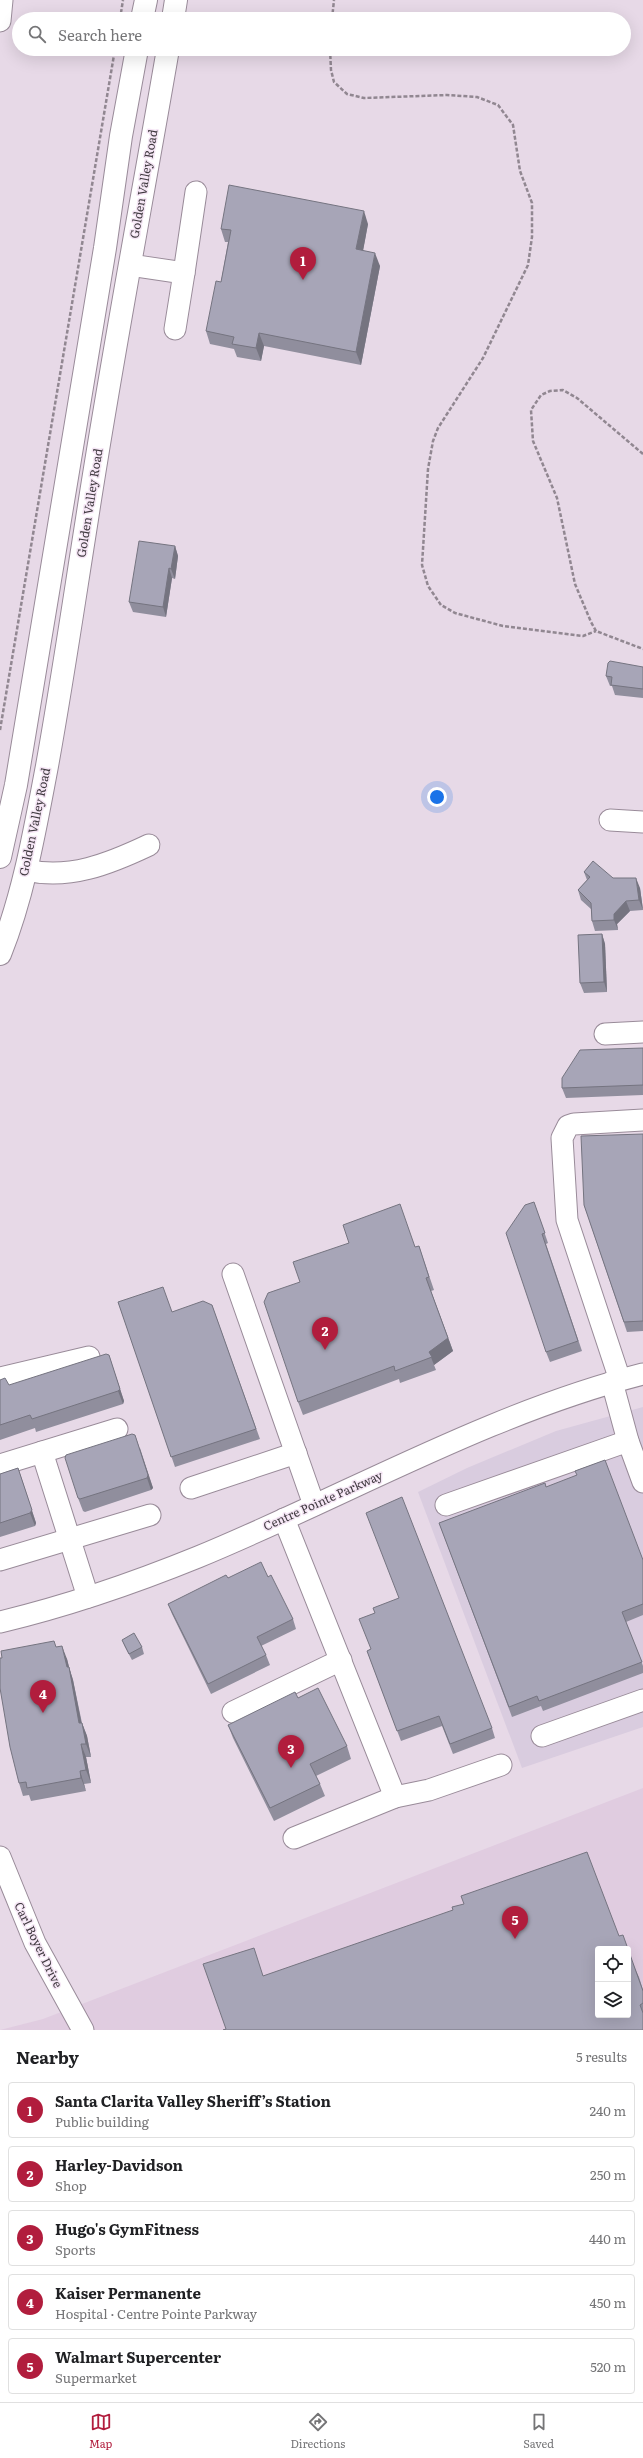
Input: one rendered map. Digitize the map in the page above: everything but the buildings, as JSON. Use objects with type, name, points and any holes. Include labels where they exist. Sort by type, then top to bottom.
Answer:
[{"type":"main road","points":[[143,12],[146,0]]},
{"type":"main road","points":[[174,12],[176,0]]},
{"type":"main road","points":[[0,857],[16,785],[105,248],[121,136],[136,56]]},
{"type":"main road","name":"Golden Valley Road","points":[[0,954],[9,931],[26,870],[68,648],[87,518],[167,56]]},
{"type":"street","points":[[0,21],[2,0]]},
{"type":"street","points":[[175,328],[196,192]]},
{"type":"street","points":[[130,265],[184,273]]},
{"type":"street","points":[[610,820],[643,822]]},
{"type":"street","points":[[26,870],[46,875],[76,872],[116,860],[149,845]]},
{"type":"street","points":[[606,1034],[643,1032]]},
{"type":"street","points":[[643,1120],[574,1124],[568,1126],[562,1138],[566,1220],[616,1381],[628,1441],[643,1482]]},
{"type":"street","points":[[233,1274],[314,1505]]},
{"type":"street","points":[[0,1378],[89,1357]]},
{"type":"street","name":"Centre Pointe Parkway","points":[[0,1622],[88,1597],[198,1557],[504,1420],[616,1381],[643,1374]]},
{"type":"street","points":[[0,1465],[117,1429]]},
{"type":"street","points":[[446,1504],[628,1441]]},
{"type":"street","points":[[42,1452],[88,1597]]},
{"type":"street","points":[[191,1488],[296,1453]]},
{"type":"street","points":[[0,1560],[150,1515]]},
{"type":"street","points":[[284,1519],[395,1797]]},
{"type":"street","points":[[233,1712],[341,1660]]},
{"type":"street","points":[[542,1736],[643,1700]]},
{"type":"street","points":[[294,1838],[395,1797],[429,1790],[501,1765]]},
{"type":"street","name":"Carl Boyer Drive","points":[[0,1856],[35,1943],[83,2030]]},
{"type":"path","points":[[121,12],[123,0]]},
{"type":"path","points":[[333,12],[334,0]]},
{"type":"path","points":[[0,730],[114,56]]},
{"type":"path","points":[[330,56],[331,70],[334,82],[347,94],[364,98],[447,95],[477,97],[498,105],[513,125],[520,171],[532,204],[532,237],[528,265],[483,358],[438,428],[433,441],[428,469],[422,565],[428,586],[440,605],[455,613],[502,626],[583,636],[596,631],[643,649]]},
{"type":"path","points":[[596,631],[575,584],[558,498],[533,441],[531,410],[541,395],[550,391],[563,390],[577,398],[643,454]]},
{"type":"shaded area","points":[[643,1407],[643,1727],[522,1768],[418,1492],[467,1468],[556,1431]]},
{"type":"shaded area","points":[[643,1788],[643,2030],[0,2030],[43,2019]]},
{"type":"place","name":"Santa Clarita Valley Sheriff’s Station","points":[[303,280]]},
{"type":"place","name":"Harley-Davidson","points":[[325,1350]]},
{"type":"place","name":"Kaiser Permanente","points":[[43,1713]]},
{"type":"place","name":"Hugo's GymFitness","points":[[291,1768]]},
{"type":"place","name":"Walmart Supercenter","points":[[515,1939]]}]
